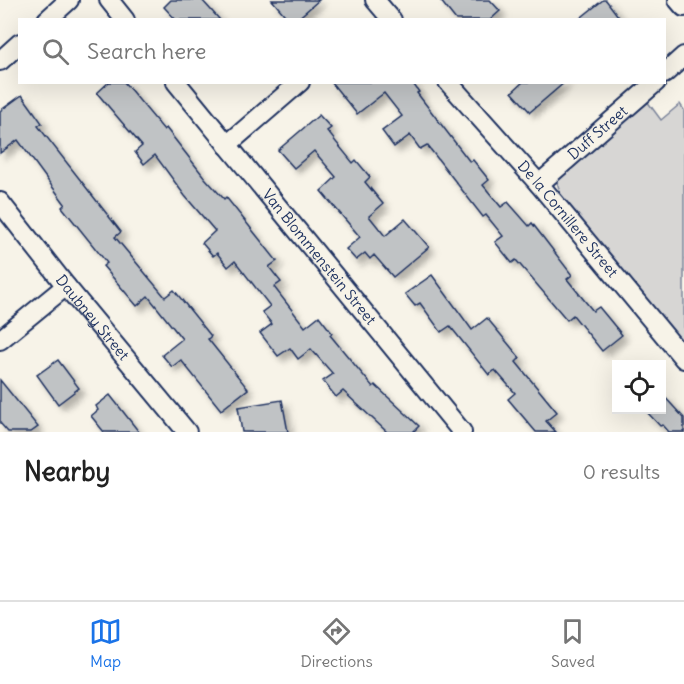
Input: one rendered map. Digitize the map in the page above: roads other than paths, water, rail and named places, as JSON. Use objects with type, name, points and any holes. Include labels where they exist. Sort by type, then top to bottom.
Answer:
[{"type":"street","points":[[49,18],[69,0]]},
{"type":"street","points":[[109,0],[122,18]]},
{"type":"street","points":[[678,0],[684,7]]},
{"type":"street","points":[[0,61],[18,45]]},
{"type":"street","points":[[666,72],[684,56]]},
{"type":"street","name":"Van Blommenstein Street","points":[[178,84],[462,432]]},
{"type":"street","points":[[227,145],[298,84]]},
{"type":"street","name":"De la Cornillere Street","points":[[450,84],[539,184],[684,359]]},
{"type":"street","name":"Duff Street","points":[[539,184],[654,84]]},
{"type":"street","name":"Daubney Street","points":[[0,202],[187,432]]},
{"type":"street","points":[[0,340],[66,286]]}]
